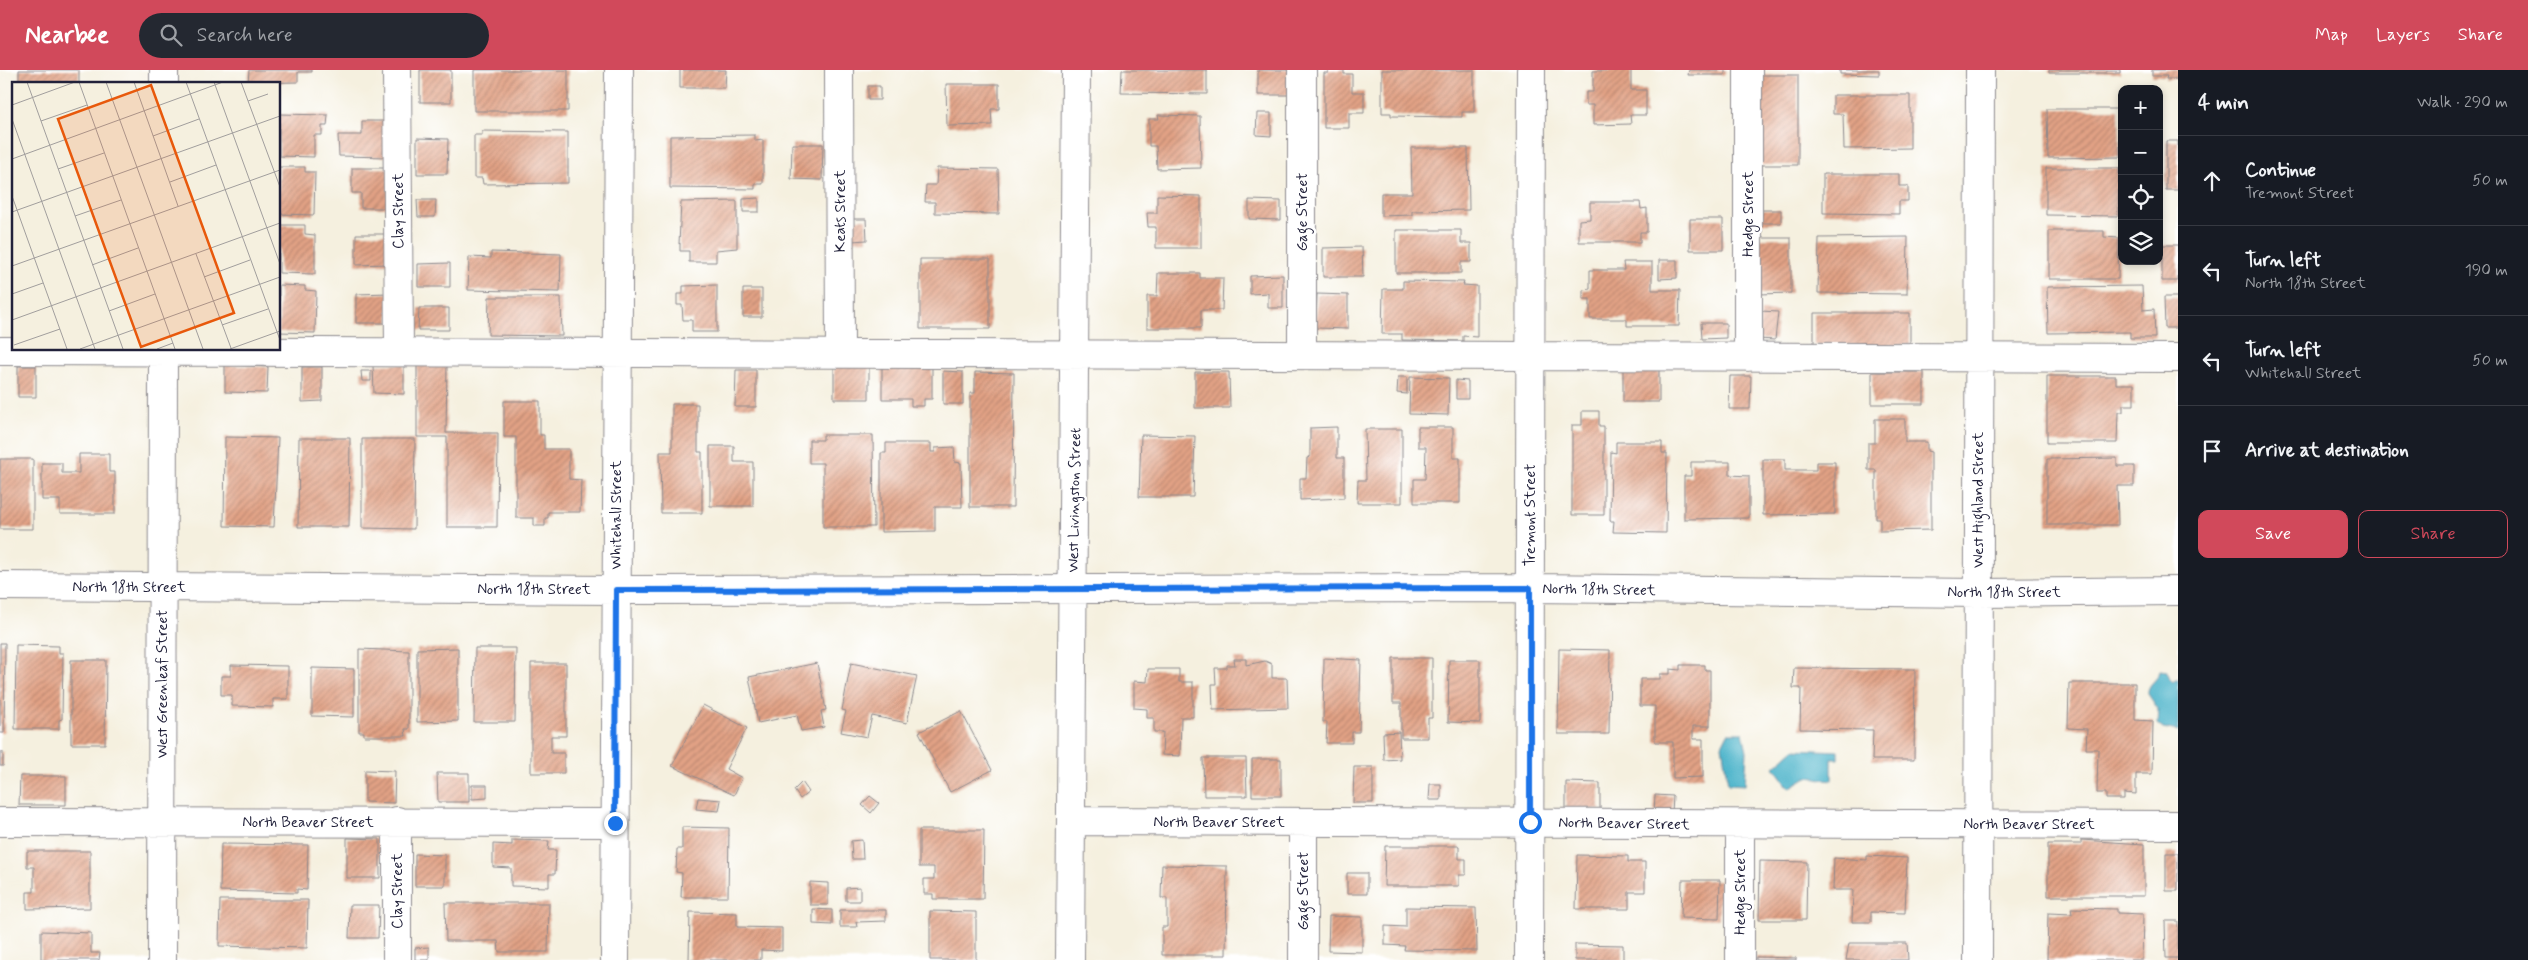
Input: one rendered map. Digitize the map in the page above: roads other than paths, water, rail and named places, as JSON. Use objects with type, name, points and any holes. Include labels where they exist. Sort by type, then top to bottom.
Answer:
[{"type":"street","name":"Clay Street","points":[[397,70],[399,352]]},
{"type":"street","name":"Whitehall Street","points":[[615,960],[619,70]]},
{"type":"street","name":"Keats Street","points":[[839,70],[840,353]]},
{"type":"street","name":"West Livingston Street","points":[[1070,960],[1076,70]]},
{"type":"street","name":"Gage Street","points":[[1302,70],[1302,355]]},
{"type":"street","name":"Tremont Street","points":[[1529,960],[1531,70]]},
{"type":"street","name":"Hedge Street","points":[[1748,70],[1748,357]]},
{"type":"street","name":"West Highland Street","points":[[1978,960],[1980,70]]},
{"type":"street","points":[[0,352],[163,350],[1075,356],[2178,358]]},
{"type":"street","name":"West Greenleaf Street","points":[[162,960],[163,350]]},
{"type":"street","name":"North 18th Street","points":[[0,586],[616,590],[1530,588],[1978,592],[2178,591]]},
{"type":"street","name":"Clay Street","points":[[397,821],[397,960]]},
{"type":"street","name":"North Beaver Street","points":[[0,822],[397,821],[615,823]]},
{"type":"street","name":"North Beaver Street","points":[[1071,821],[2178,824]]},
{"type":"street","name":"Gage Street","points":[[1303,822],[1303,960]]},
{"type":"street","name":"Hedge Street","points":[[1740,824],[1740,960]]},
{"type":"water","points":[[2160,671],[2167,672],[2168,678],[2172,682],[2178,679],[2178,732],[2163,729],[2157,724],[2158,709],[2148,694],[2149,687]]},
{"type":"water","points":[[1728,733],[1743,733],[1747,751],[1745,785],[1728,784],[1722,745]]},
{"type":"water","points":[[1794,749],[1838,751],[1838,759],[1832,759],[1832,780],[1807,777],[1789,788],[1774,767]]}]
